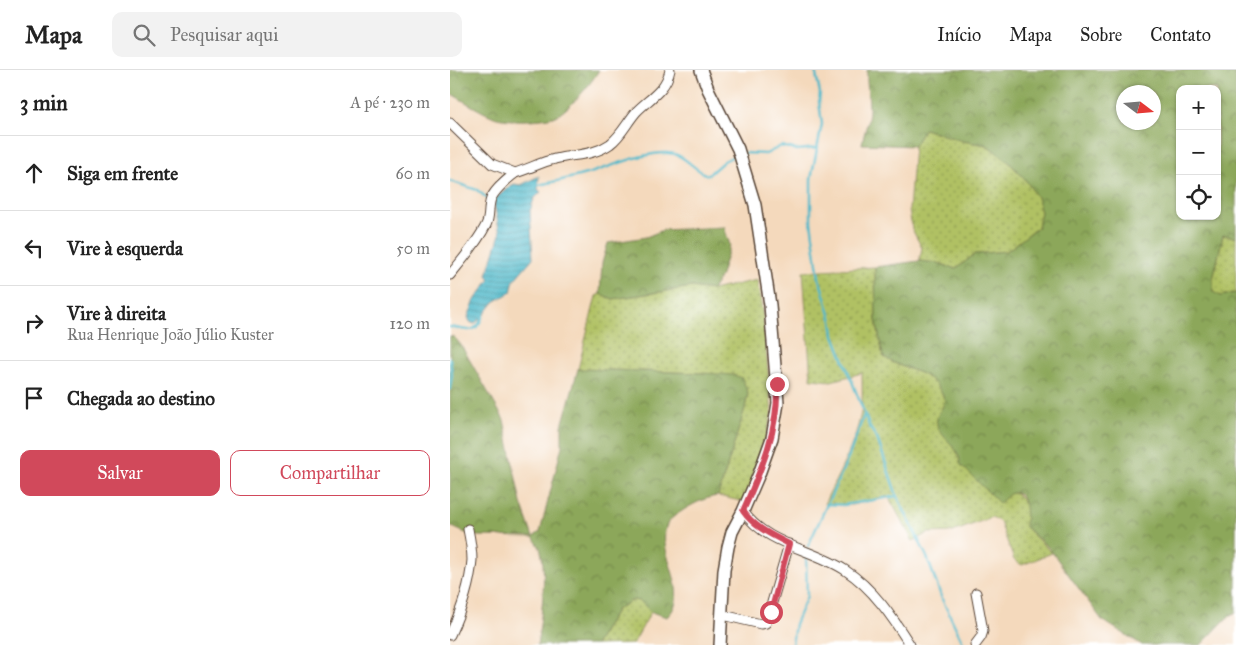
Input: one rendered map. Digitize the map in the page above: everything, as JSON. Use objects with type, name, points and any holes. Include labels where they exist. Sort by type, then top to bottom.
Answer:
[{"type":"street","points":[[450,275],[463,259],[486,223],[493,196],[515,173],[555,159],[594,152],[609,144],[638,111],[662,88],[670,70]]},
{"type":"street","points":[[701,70],[708,89],[738,149],[759,222],[774,336],[778,403],[772,438],[743,511],[732,532],[728,547],[724,570],[720,645]]},
{"type":"street","points":[[450,123],[492,164],[515,173]]},
{"type":"street","points":[[743,511],[749,520],[760,529],[846,570],[862,583],[886,609],[910,645]]},
{"type":"street","points":[[450,635],[462,607],[471,566],[472,558],[468,528]]},
{"type":"street","points":[[723,615],[761,624],[766,623],[789,544]]},
{"type":"street","points":[[975,645],[983,631],[976,593]]},
{"type":"green space","points":[[450,70],[599,70],[581,94],[558,115],[545,119],[516,120],[494,117],[450,93]]},
{"type":"green space","points":[[867,70],[1236,70],[1236,239],[1223,235],[1213,279],[1213,292],[1221,296],[1236,293],[1236,612],[1226,619],[1201,645],[1142,645],[1102,620],[1049,548],[1025,527],[1025,506],[1021,496],[1017,493],[1012,493],[999,503],[960,464],[956,451],[937,425],[937,419],[945,401],[933,381],[883,356],[876,320],[875,267],[919,261],[938,263],[956,269],[975,254],[1007,251],[1038,227],[1041,212],[1037,197],[1025,179],[1009,162],[987,145],[963,141],[924,129],[914,146],[862,144],[869,113]]},
{"type":"green space","points":[[924,129],[963,141],[987,145],[1009,162],[1025,179],[1037,197],[1041,212],[1038,227],[1007,251],[975,254],[956,269],[938,263],[919,261],[922,248],[912,229],[909,210],[914,146]]},
{"type":"green space","points":[[724,227],[730,245],[721,275],[712,290],[692,287],[613,299],[600,294],[602,263],[608,243],[646,237],[663,230]]},
{"type":"green space","points":[[1223,235],[1236,239],[1236,293],[1221,296],[1213,293],[1213,279]]},
{"type":"green space","points":[[875,267],[876,320],[883,356],[933,381],[945,401],[937,420],[941,431],[960,457],[1011,493],[1019,496],[1026,508],[1025,527],[1052,553],[1022,565],[1014,560],[1000,522],[992,517],[953,532],[928,533],[913,541],[888,496],[852,505],[824,504],[855,437],[861,413],[862,373],[831,381],[811,379],[803,271]]},
{"type":"green space","points":[[757,280],[763,315],[772,414],[745,502],[718,496],[748,393],[701,373],[578,369],[596,296],[600,294],[613,299],[692,287],[712,290]]},
{"type":"green space","points":[[450,336],[454,337],[461,345],[504,420],[521,503],[533,537],[476,536],[450,526]]},
{"type":"green space","points":[[578,369],[701,373],[733,375],[742,378],[748,393],[745,408],[718,496],[701,501],[685,509],[671,519],[666,527],[666,549],[676,585],[677,597],[674,607],[667,617],[651,612],[640,601],[633,600],[617,609],[595,645],[537,645],[542,611],[543,561],[539,546],[533,537],[540,532],[562,446],[562,426]]},
{"type":"green space","points":[[633,600],[640,601],[651,612],[633,644],[595,645],[617,609]]},
{"type":"water","points":[[539,176],[538,189],[541,192],[534,199],[530,211],[533,258],[514,280],[511,292],[494,302],[474,324],[470,322],[468,317],[475,300],[490,279],[487,275],[500,234],[494,203],[496,198],[514,184],[521,185]]},
{"type":"waterway","points":[[815,70],[820,93],[819,102],[822,124],[811,179],[811,222],[819,278],[832,321],[834,335],[870,428],[877,438],[897,496],[927,557],[942,599],[964,645]]},
{"type":"waterway","points":[[744,153],[766,154],[781,146],[797,150],[818,148]]},
{"type":"waterway","points":[[534,186],[583,175],[639,157],[659,153],[679,156],[708,175],[724,161],[732,157]]},
{"type":"waterway","points":[[450,181],[477,190],[488,199]]},
{"type":"waterway","points":[[450,327],[465,330],[473,329],[480,322],[483,315]]},
{"type":"waterway","points":[[450,359],[452,374],[450,389]]},
{"type":"waterway","points":[[808,546],[846,463],[864,415]]},
{"type":"waterway","points":[[826,504],[844,505],[897,496]]},
{"type":"waterway","points":[[792,645],[795,624],[807,596],[806,555]]},
{"type":"route","points":[[771,612],[789,544],[760,529],[749,520],[743,511],[772,438],[778,403],[777,384]]}]
